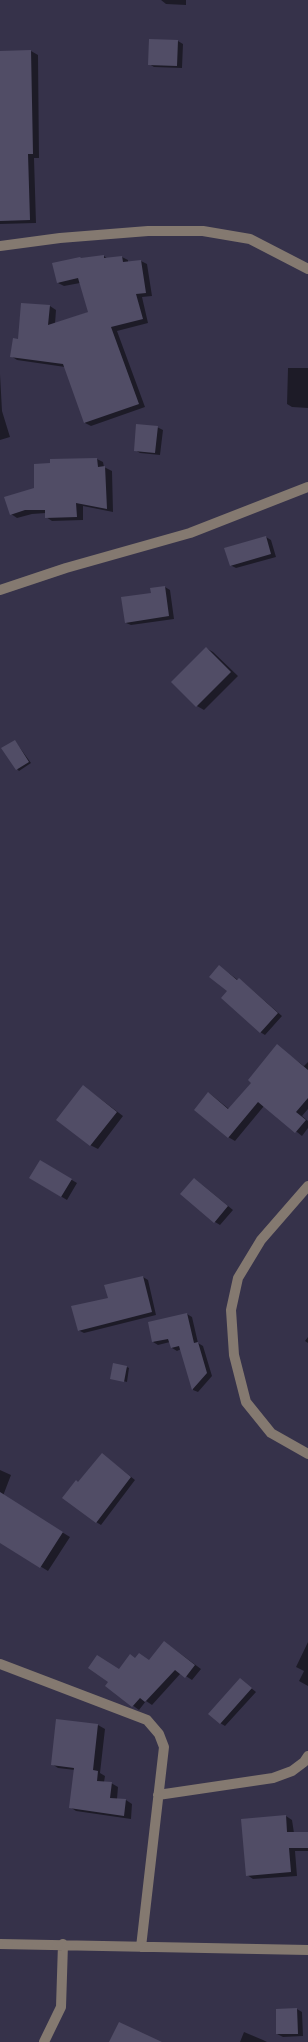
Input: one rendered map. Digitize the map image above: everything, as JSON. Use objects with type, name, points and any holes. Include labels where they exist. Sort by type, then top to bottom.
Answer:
[{"type":"street","points":[[0,246],[60,238],[148,231],[203,231],[250,239],[308,269]]},
{"type":"street","points":[[0,590],[66,568],[190,533],[308,487]]},
{"type":"street","points":[[308,1186],[261,1240],[238,1278],[231,1310],[234,1355],[246,1402],[271,1433],[308,1454]]},
{"type":"street","points":[[0,1664],[147,1720],[159,1734],[164,1747],[141,1946]]},
{"type":"street","points":[[158,1795],[273,1778],[292,1771],[304,1762],[308,1756]]},
{"type":"street","points":[[0,1944],[63,1944],[308,1950]]},
{"type":"street","points":[[44,2042],[61,2007],[63,1944]]},
{"type":"building","points":[[149,39],[178,40],[177,66],[148,65]]},
{"type":"building","points":[[31,50],[33,154],[28,154],[30,220],[0,221],[0,51]]},
{"type":"building","points":[[104,255],[104,258],[122,256],[123,262],[141,260],[146,293],[136,294],[143,319],[111,327],[139,404],[84,423],[63,364],[10,357],[13,338],[18,339],[21,303],[50,305],[48,325],[88,312],[78,278],[57,283],[52,263],[80,257]]},
{"type":"building","points":[[136,424],[158,426],[155,453],[134,451]]},
{"type":"building","points":[[97,458],[98,467],[105,466],[107,509],[76,503],[77,517],[45,518],[45,510],[25,510],[10,515],[4,497],[34,488],[34,464],[50,463],[50,459]]},
{"type":"building","points":[[266,536],[271,554],[230,566],[224,548]]},
{"type":"building","points":[[165,586],[169,616],[125,623],[121,597],[151,593],[150,588]]},
{"type":"building","points":[[206,647],[231,672],[196,707],[171,682]]},
{"type":"building","points":[[15,740],[29,762],[16,770],[1,748]]},
{"type":"building","points":[[219,965],[237,980],[239,978],[278,1013],[260,1033],[221,998],[227,991],[209,977]]},
{"type":"building","points":[[277,1044],[308,1070],[308,1098],[296,1112],[306,1120],[295,1133],[258,1102],[228,1138],[194,1110],[208,1092],[228,1109],[251,1083],[248,1080]]},
{"type":"building","points":[[83,1085],[117,1112],[90,1146],[56,1120]]},
{"type":"building","points":[[40,1160],[72,1179],[61,1197],[29,1178]]},
{"type":"building","points":[[194,1178],[228,1206],[214,1223],[180,1194]]},
{"type":"building","points":[[143,1276],[152,1312],[78,1331],[71,1306],[108,1298],[104,1285]]},
{"type":"building","points":[[187,1313],[194,1343],[198,1342],[207,1373],[192,1390],[179,1346],[171,1348],[168,1339],[152,1342],[148,1322]]},
{"type":"building","points":[[113,1363],[127,1366],[124,1382],[110,1379]]},
{"type":"building","points":[[102,1453],[131,1477],[96,1523],[62,1498],[76,1480],[78,1482]]},
{"type":"building","points":[[0,1492],[63,1532],[40,1568],[0,1543]]},
{"type":"building","points":[[164,1641],[195,1665],[185,1678],[175,1670],[145,1702],[140,1698],[132,1707],[105,1686],[108,1682],[88,1668],[97,1655],[119,1669],[130,1654],[135,1658],[139,1653],[149,1660]]},
{"type":"building","points":[[240,1678],[252,1688],[220,1724],[208,1714]]},
{"type":"building","points":[[56,1719],[98,1724],[93,1770],[98,1771],[97,1781],[112,1782],[110,1798],[126,1799],[124,1816],[69,1808],[74,1768],[51,1765]]},
{"type":"building","points":[[286,1815],[287,1832],[308,1832],[308,1848],[289,1848],[291,1872],[246,1876],[241,1819]]},
{"type":"building","points":[[297,2008],[298,2034],[276,2034],[276,2009]]},
{"type":"building","points":[[119,2022],[162,2042],[109,2042]]}]
